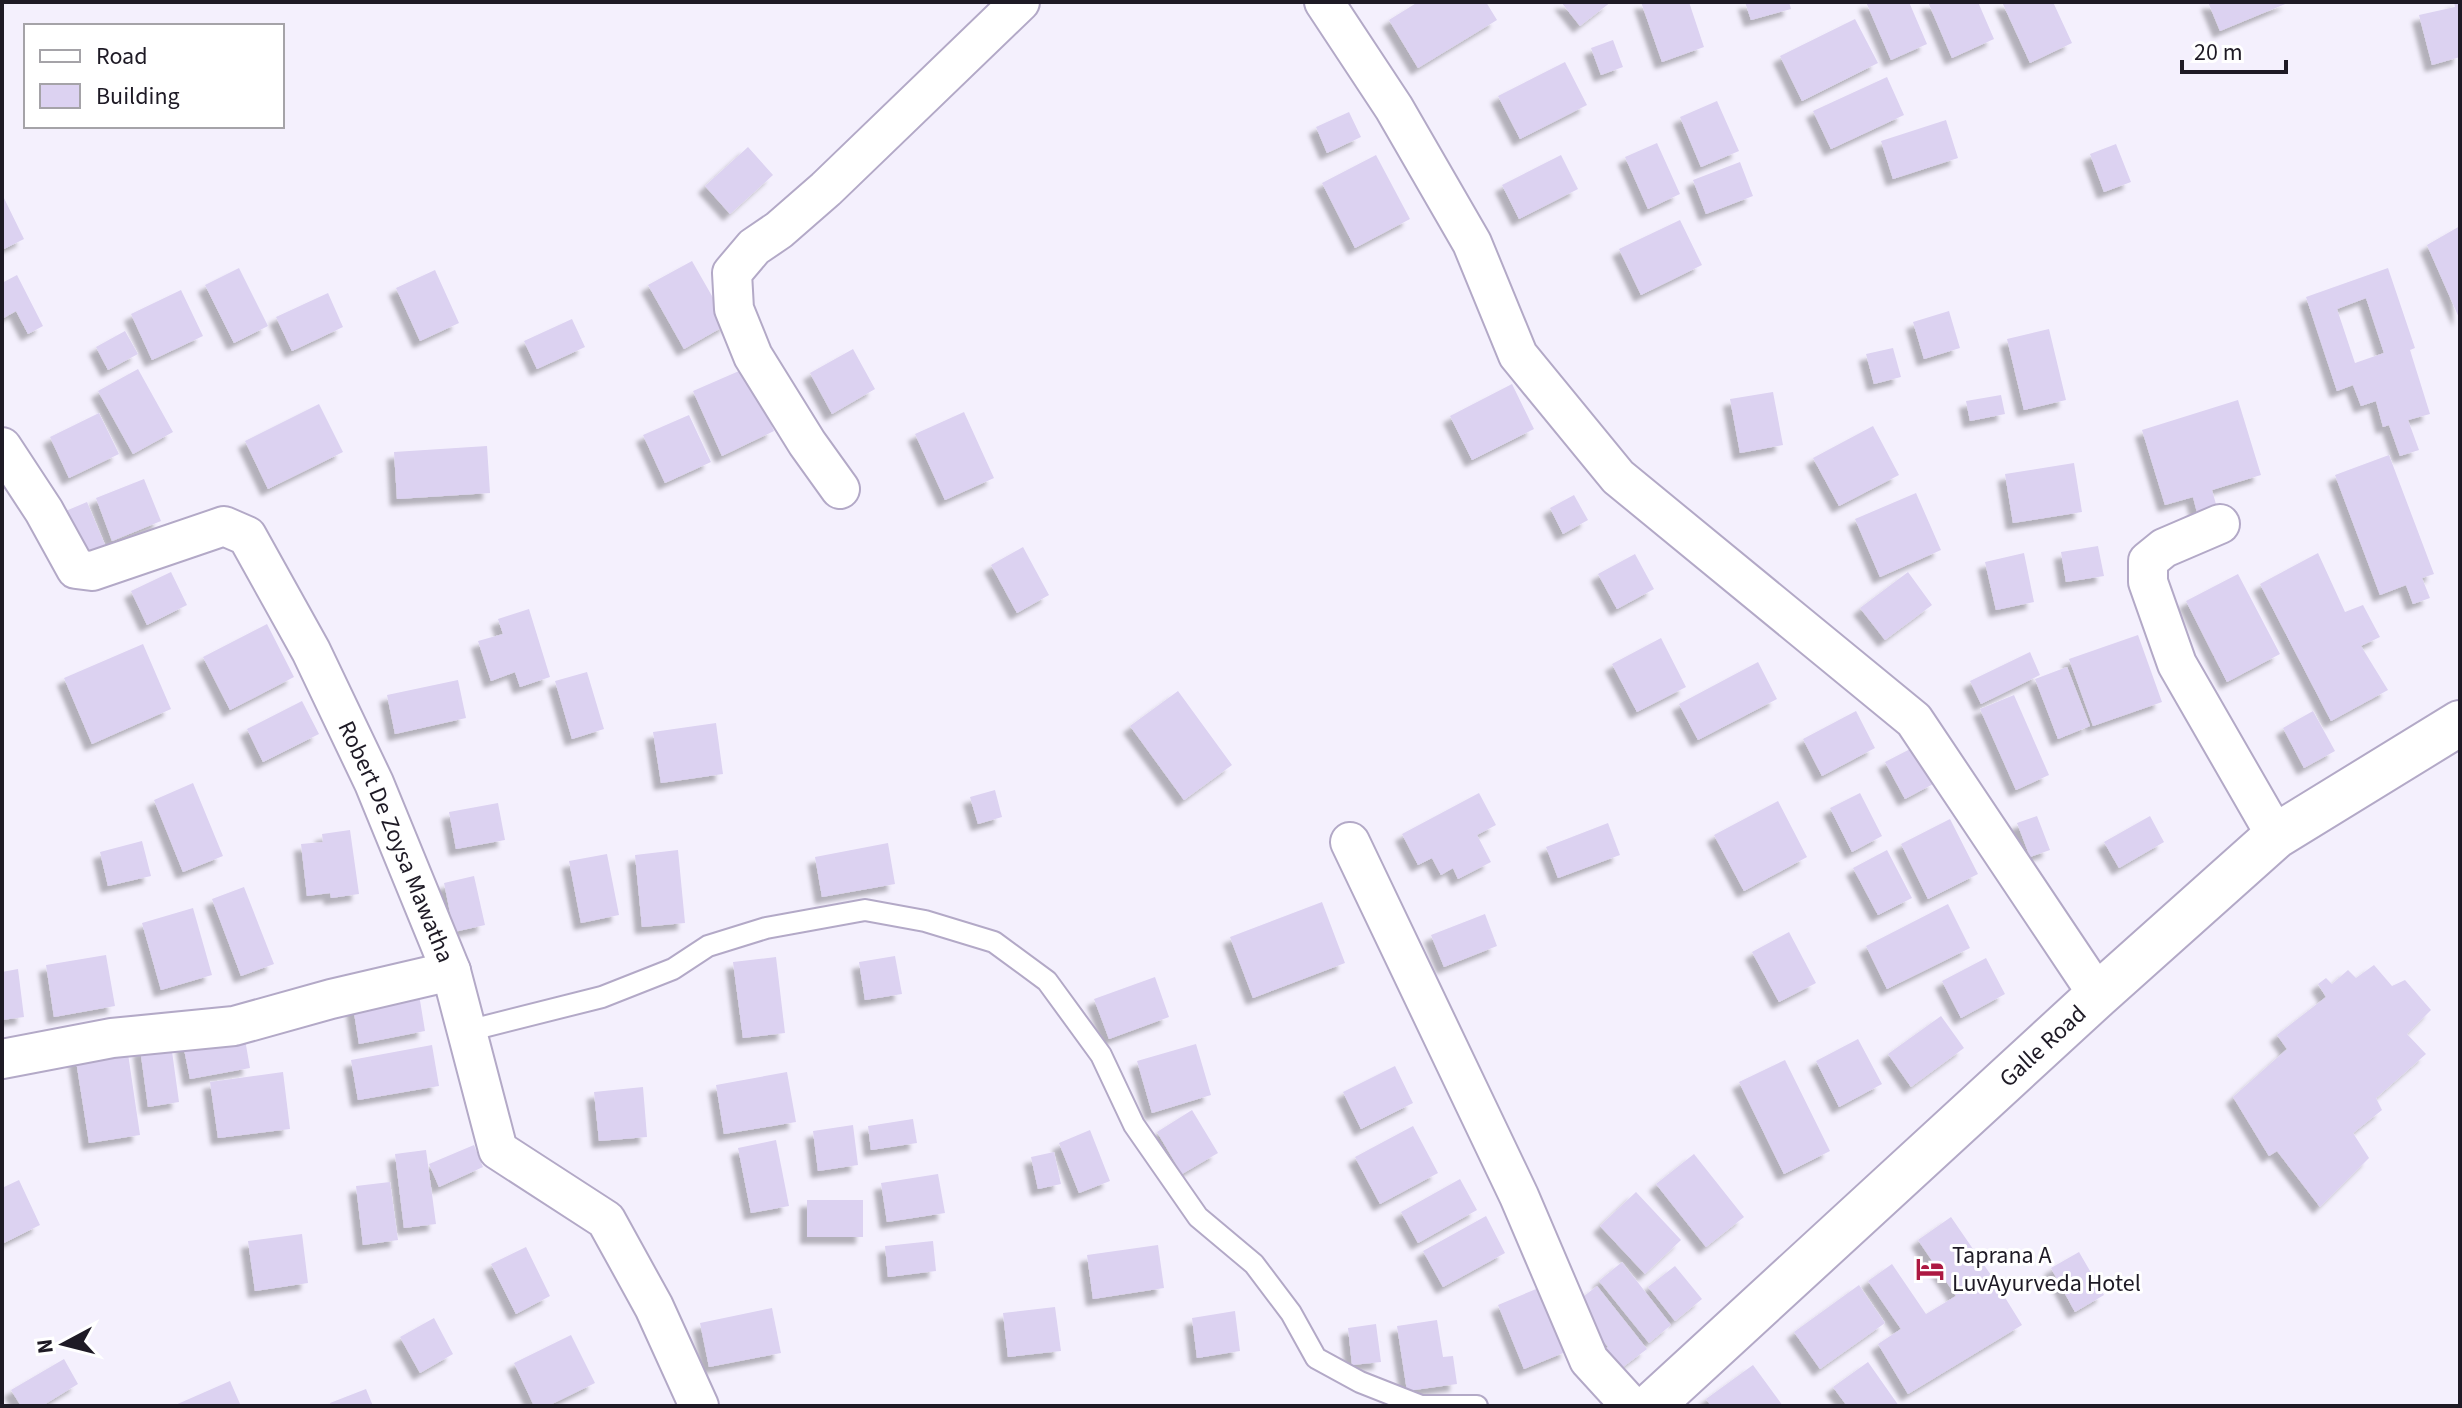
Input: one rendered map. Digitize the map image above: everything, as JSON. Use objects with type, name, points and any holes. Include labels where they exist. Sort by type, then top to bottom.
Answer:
[{"type":"highway","name":"Galle Road","points":[[1651,1406],[2098,995],[2276,836],[2460,723]]},
{"type":"street","points":[[840,489],[807,443],[753,356],[734,309],[732,273],[754,247],[779,230],[826,189],[1020,2]]},
{"type":"street","points":[[1324,2],[1394,108],[1472,243],[1518,355],[1618,477],[1914,720],[2098,995]]},
{"type":"street","name":"Robert De Zoysa Mawatha","points":[[2,447],[44,511],[76,569],[92,571],[224,526],[247,536],[311,651],[374,783],[451,971],[498,1150],[606,1220],[654,1307],[699,1406]]},
{"type":"street","points":[[2220,524],[2164,548],[2148,561],[2148,582],[2177,664],[2276,836]]},
{"type":"street","points":[[1350,842],[1519,1196],[1589,1360],[1631,1406]]},
{"type":"street","points":[[2,1059],[112,1038],[234,1026],[451,971]]},
{"type":"lane","points":[[467,1031],[602,997],[673,969],[708,946],[766,928],[865,910],[925,921],[994,942],[1047,981],[1101,1055],[1134,1125],[1198,1217],[1254,1264],[1291,1313],[1316,1358],[1360,1382],[1421,1406],[1477,1406]]},
{"type":"building","points":[[1418,2],[1486,2],[1497,20],[1418,68],[1389,20]]},
{"type":"building","points":[[1561,2],[1611,2],[1580,26]]},
{"type":"building","points":[[1641,2],[1689,2],[1704,47],[1662,62]]},
{"type":"building","points":[[1745,2],[1789,2],[1791,9],[1751,20]]},
{"type":"building","points":[[1866,2],[1909,2],[1927,44],[1891,60]]},
{"type":"building","points":[[1928,2],[1978,2],[1994,39],[1952,58]]},
{"type":"building","points":[[2002,2],[2053,2],[2072,43],[2030,63]]},
{"type":"building","points":[[2208,2],[2290,2],[2220,31]]},
{"type":"building","points":[[2454,2],[2460,2],[2460,57],[2432,65],[2419,15],[2455,7]]},
{"type":"building","points":[[1855,19],[1878,63],[1802,101],[1780,56]]},
{"type":"building","points":[[1613,40],[1623,67],[1601,75],[1591,48]]},
{"type":"building","points":[[1565,62],[1587,105],[1520,139],[1498,96]]},
{"type":"building","points":[[1887,77],[1904,115],[1831,149],[1813,111]]},
{"type":"building","points":[[1717,101],[1739,151],[1701,167],[1680,117]]},
{"type":"building","points":[[1349,112],[1361,137],[1327,153],[1316,127]]},
{"type":"building","points":[[1946,120],[1958,158],[1893,179],[1881,141]]},
{"type":"building","points":[[1657,143],[1680,194],[1648,209],[1625,157]]},
{"type":"building","points":[[2116,144],[2131,182],[2104,192],[2090,154]]},
{"type":"building","points":[[748,147],[773,175],[730,214],[705,186]]},
{"type":"building","points":[[1376,155],[1410,219],[1355,248],[1322,183]]},
{"type":"building","points":[[1561,155],[1578,189],[1519,219],[1502,185]]},
{"type":"building","points":[[1740,162],[1753,196],[1706,214],[1693,180]]},
{"type":"building","points":[[2,194],[24,239],[2,250]]},
{"type":"building","points":[[1680,220],[1702,265],[1641,295],[1619,249]]},
{"type":"building","points":[[2460,226],[2460,320],[2427,245]]},
{"type":"building","points":[[692,261],[728,324],[684,349],[648,285]]},
{"type":"building","points":[[239,268],[268,326],[234,343],[205,285]]},
{"type":"building","points":[[2388,268],[2415,348],[2410,350],[2430,414],[2408,420],[2419,450],[2400,456],[2389,425],[2383,427],[2376,401],[2361,406],[2353,385],[2337,391],[2306,297]],"holes":[[[2366,298],[2384,353],[2355,363],[2337,309]]]},
{"type":"building","points":[[435,270],[459,323],[420,341],[396,288]]},
{"type":"building","points":[[17,275],[43,326],[28,334],[16,311],[2,319],[2,283]]},
{"type":"building","points":[[181,290],[203,336],[152,360],[131,314]]},
{"type":"building","points":[[328,293],[343,327],[292,351],[276,317]]},
{"type":"building","points":[[1949,311],[1960,348],[1924,359],[1913,322]]},
{"type":"building","points":[[572,319],[585,347],[537,369],[524,341]]},
{"type":"building","points":[[2049,329],[2066,400],[2024,410],[2007,339]]},
{"type":"building","points":[[125,331],[138,354],[108,370],[96,347]]},
{"type":"building","points":[[1893,348],[1901,377],[1874,384],[1866,354]]},
{"type":"building","points":[[853,349],[875,389],[832,414],[810,373]]},
{"type":"building","points":[[746,368],[774,431],[722,456],[693,391]]},
{"type":"building","points":[[138,369],[173,432],[133,454],[98,391]]},
{"type":"building","points":[[1512,384],[1534,429],[1472,460],[1450,416]]},
{"type":"building","points":[[1773,392],[1783,445],[1740,453],[1730,399]]},
{"type":"building","points":[[2001,395],[2005,414],[1970,421],[1966,401]]},
{"type":"building","points":[[2238,400],[2261,475],[2212,490],[2219,515],[2199,520],[2193,497],[2165,505],[2142,430]]},
{"type":"building","points":[[319,404],[343,452],[268,489],[245,441]]},
{"type":"building","points":[[964,412],[994,478],[945,500],[915,434]]},
{"type":"building","points":[[99,413],[119,454],[69,478],[50,437]]},
{"type":"building","points":[[689,415],[711,462],[665,483],[643,435]]},
{"type":"building","points":[[1873,426],[1899,475],[1839,506],[1813,458]]},
{"type":"building","points":[[487,446],[490,493],[397,499],[394,452]]},
{"type":"building","points":[[2389,455],[2434,574],[2422,578],[2430,598],[2413,604],[2406,585],[2380,595],[2335,475]]},
{"type":"building","points":[[2074,463],[2082,512],[2013,523],[2005,474]]},
{"type":"building","points":[[144,479],[161,521],[112,541],[96,498]]},
{"type":"building","points":[[1916,493],[1941,550],[1880,577],[1855,519]]},
{"type":"building","points":[[1574,495],[1588,520],[1563,534],[1550,508]]},
{"type":"building","points":[[87,502],[106,547],[81,558],[61,513]]},
{"type":"building","points":[[2098,546],[2104,576],[2066,582],[2061,552]]},
{"type":"building","points":[[1023,547],[1049,595],[1017,613],[991,565]]},
{"type":"building","points":[[2024,553],[2034,602],[1996,610],[1985,562]]},
{"type":"building","points":[[2318,553],[2345,612],[2363,605],[2380,637],[2361,646],[2388,690],[2331,721],[2260,584]]},
{"type":"building","points":[[1635,554],[1654,589],[1617,609],[1598,574]]},
{"type":"building","points":[[171,572],[187,605],[147,625],[131,591]]},
{"type":"building","points":[[1908,572],[1932,605],[1885,640],[1860,608]]},
{"type":"building","points":[[2238,574],[2280,654],[2227,682],[2186,601]]},
{"type":"building","points":[[529,609],[550,677],[520,687],[515,672],[491,681],[478,641],[503,634],[498,619]]},
{"type":"building","points":[[267,624],[294,677],[230,710],[203,657]]},
{"type":"building","points":[[2138,635],[2162,702],[2093,726],[2069,659]]},
{"type":"building","points":[[1661,638],[1686,687],[1637,712],[1612,664]]},
{"type":"building","points":[[143,644],[171,709],[92,744],[64,678]]},
{"type":"building","points":[[2030,652],[2040,675],[1981,704],[1970,681]]},
{"type":"building","points":[[1758,662],[1777,699],[1698,740],[1679,704]]},
{"type":"building","points":[[2067,667],[2090,726],[2058,739],[2035,679]]},
{"type":"building","points":[[587,672],[604,729],[572,739],[555,681]]},
{"type":"building","points":[[458,680],[466,718],[395,734],[387,695]]},
{"type":"building","points":[[1178,691],[1232,765],[1184,800],[1130,726]]},
{"type":"building","points":[[2014,695],[2049,775],[2016,790],[1980,709]]},
{"type":"building","points":[[302,701],[319,734],[263,762],[247,729]]},
{"type":"building","points":[[1856,711],[1875,748],[1822,776],[1803,739]]},
{"type":"building","points":[[2313,711],[2335,751],[2304,768],[2283,728]]},
{"type":"building","points":[[716,723],[723,774],[661,783],[653,732]]},
{"type":"building","points":[[1916,746],[1935,783],[1905,799],[1885,762]]},
{"type":"building","points":[[193,783],[223,856],[183,872],[154,800]]},
{"type":"building","points":[[995,790],[1002,817],[978,824],[970,797]]},
{"type":"building","points":[[1479,793],[1496,825],[1477,835],[1491,862],[1458,879],[1453,868],[1441,875],[1432,858],[1418,865],[1402,834]]},
{"type":"building","points":[[1860,793],[1882,836],[1852,852],[1830,808]]},
{"type":"building","points":[[1778,801],[1807,857],[1744,891],[1714,835]]},
{"type":"building","points":[[498,803],[505,840],[456,849],[449,812]]},
{"type":"building","points":[[2037,816],[2050,850],[2030,857],[2017,823]]},
{"type":"building","points":[[2150,816],[2164,842],[2119,868],[2104,842]]},
{"type":"building","points":[[1950,819],[1978,874],[1928,899],[1901,844]]},
{"type":"building","points":[[1608,823],[1620,855],[1558,878],[1546,847]]},
{"type":"building","points":[[350,830],[359,894],[331,898],[330,893],[307,896],[301,844],[323,842],[322,834]]},
{"type":"building","points":[[142,841],[151,876],[108,886],[100,852]]},
{"type":"building","points":[[888,843],[895,884],[822,897],[815,857]]},
{"type":"building","points":[[678,850],[685,923],[642,927],[635,855]]},
{"type":"building","points":[[1887,850],[1912,898],[1878,915],[1853,868]]},
{"type":"building","points":[[607,854],[619,915],[581,923],[569,861]]},
{"type":"building","points":[[474,876],[485,925],[454,932],[444,883]]},
{"type":"building","points":[[244,887],[274,964],[241,976],[212,899]]},
{"type":"building","points":[[1322,902],[1345,963],[1253,998],[1230,937]]},
{"type":"building","points":[[1948,904],[1970,948],[1887,989],[1866,946]]},
{"type":"building","points":[[193,908],[212,975],[161,990],[142,923]]},
{"type":"building","points":[[1485,914],[1497,946],[1444,967],[1431,935]]},
{"type":"building","points":[[1789,932],[1816,983],[1779,1002],[1752,952]]},
{"type":"building","points":[[106,955],[115,1006],[54,1017],[46,965]]},
{"type":"building","points":[[895,956],[902,994],[865,1000],[859,962]]},
{"type":"building","points":[[776,957],[785,1033],[743,1038],[733,962]]},
{"type":"building","points":[[1986,958],[2005,994],[1961,1018],[1942,981]]},
{"type":"building","points":[[2374,965],[2392,986],[2405,980],[2431,1010],[2407,1034],[2426,1054],[2376,1098],[2382,1110],[2353,1133],[2369,1158],[2320,1207],[2277,1151],[2269,1156],[2233,1097],[2287,1049],[2277,1035],[2326,997],[2318,984],[2326,978],[2332,984],[2348,970],[2356,978]]},
{"type":"building","points":[[18,969],[24,1017],[2,1020],[2,972]]},
{"type":"building","points":[[1155,977],[1169,1017],[1109,1039],[1094,999]]},
{"type":"building","points":[[418,988],[425,1031],[359,1044],[352,1000]]},
{"type":"building","points":[[1941,1016],[1964,1048],[1911,1087],[1888,1054]]},
{"type":"building","points":[[243,1028],[250,1068],[190,1079],[182,1039]]},
{"type":"building","points":[[1858,1039],[1882,1084],[1839,1107],[1816,1061]]},
{"type":"building","points":[[126,1040],[140,1135],[89,1143],[74,1048]]},
{"type":"building","points":[[171,1044],[179,1102],[148,1107],[140,1048]]},
{"type":"building","points":[[1196,1044],[1211,1095],[1152,1113],[1137,1061]]},
{"type":"building","points":[[432,1045],[439,1086],[358,1100],[351,1060]]},
{"type":"building","points":[[1785,1060],[1830,1151],[1784,1174],[1739,1082]]},
{"type":"building","points":[[1395,1066],[1413,1103],[1361,1129],[1343,1092]]},
{"type":"building","points":[[283,1072],[290,1129],[218,1138],[210,1082]]},
{"type":"building","points":[[787,1072],[796,1122],[724,1134],[716,1085]]},
{"type":"building","points":[[643,1087],[647,1137],[599,1141],[594,1092]]},
{"type":"building","points":[[1192,1110],[1218,1153],[1182,1174],[1157,1132]]},
{"type":"building","points":[[913,1119],[917,1143],[871,1150],[868,1126]]},
{"type":"building","points":[[853,1125],[858,1165],[818,1171],[813,1131]]},
{"type":"building","points":[[1413,1126],[1438,1173],[1380,1204],[1355,1157]]},
{"type":"building","points":[[1090,1130],[1110,1181],[1079,1193],[1059,1143]]},
{"type":"building","points":[[776,1140],[789,1206],[751,1213],[738,1148]]},
{"type":"building","points":[[474,1145],[483,1167],[439,1187],[429,1164]]},
{"type":"building","points":[[426,1150],[436,1224],[404,1228],[395,1154]]},
{"type":"building","points":[[1054,1152],[1061,1184],[1038,1189],[1031,1157]]},
{"type":"building","points":[[1694,1154],[1744,1217],[1706,1247],[1656,1184]]},
{"type":"building","points":[[938,1174],[945,1213],[887,1222],[881,1183]]},
{"type":"building","points":[[1460,1179],[1477,1210],[1418,1243],[1401,1212]]},
{"type":"building","points":[[19,1180],[40,1225],[2,1244],[2,1188]]},
{"type":"building","points":[[390,1182],[398,1240],[363,1245],[356,1186]]},
{"type":"building","points":[[1636,1192],[1681,1240],[1645,1274],[1600,1226]]},
{"type":"building","points":[[807,1200],[863,1200],[863,1237],[807,1237]]},
{"type":"building","points":[[1486,1216],[1505,1253],[1443,1287],[1423,1251]]},
{"type":"building","points":[[1951,1217],[2022,1325],[1908,1394],[1878,1344],[1901,1329],[1868,1281],[1892,1264],[1926,1314],[1956,1296],[1918,1240]]},
{"type":"building","points":[[302,1234],[308,1283],[255,1291],[248,1241]]},
{"type":"building","points":[[933,1241],[936,1271],[888,1277],[885,1246]]},
{"type":"building","points":[[1158,1245],[1164,1288],[1093,1299],[1087,1255]]},
{"type":"building","points":[[526,1247],[550,1296],[516,1314],[491,1264]]},
{"type":"building","points":[[2079,1252],[2104,1295],[2075,1312],[2051,1268]]},
{"type":"building","points":[[1622,1262],[1671,1325],[1649,1343],[1599,1281]]},
{"type":"building","points":[[1675,1266],[1702,1299],[1675,1321],[1648,1287]]},
{"type":"building","points":[[1859,1285],[1885,1323],[1820,1369],[1794,1332]]},
{"type":"building","points":[[1597,1286],[1647,1349],[1615,1373],[1600,1352],[1608,1347],[1574,1304]]},
{"type":"building","points":[[1541,1287],[1568,1351],[1524,1369],[1498,1305]]},
{"type":"building","points":[[1055,1307],[1061,1351],[1008,1357],[1003,1313]]},
{"type":"building","points":[[772,1308],[781,1353],[709,1367],[700,1323]]},
{"type":"building","points":[[1235,1311],[1240,1351],[1197,1358],[1192,1318]]},
{"type":"building","points":[[434,1318],[453,1354],[420,1373],[400,1337]]},
{"type":"building","points":[[1437,1320],[1443,1357],[1453,1356],[1457,1384],[1407,1391],[1397,1326]]},
{"type":"building","points":[[1376,1324],[1381,1362],[1352,1365],[1348,1328]]},
{"type":"building","points":[[571,1335],[595,1383],[548,1406],[534,1406],[514,1363]]},
{"type":"building","points":[[64,1359],[78,1384],[42,1406],[21,1406],[11,1390]]},
{"type":"building","points":[[1868,1362],[1899,1406],[1847,1406],[1833,1387]]},
{"type":"building","points":[[1753,1365],[1783,1406],[1711,1406],[1706,1399]]},
{"type":"building","points":[[230,1381],[241,1406],[173,1406]]},
{"type":"building","points":[[366,1389],[373,1406],[331,1406],[330,1403]]},
{"type":"place","name":"Taprana A LuvAyurveda Hotel","points":[[1930,1269]]}]
